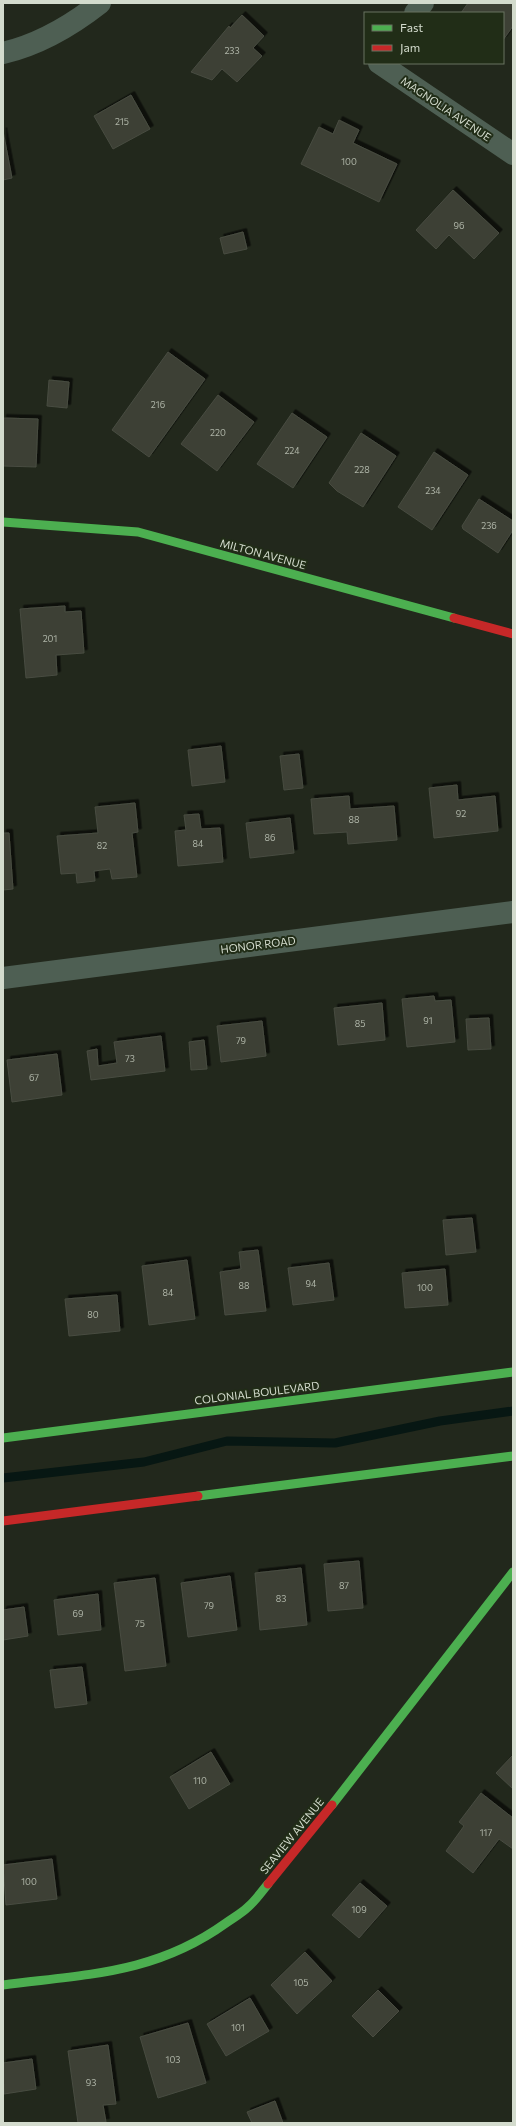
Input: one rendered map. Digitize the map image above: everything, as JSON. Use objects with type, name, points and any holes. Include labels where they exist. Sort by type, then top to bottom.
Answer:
[{"type":"street","points":[[3,53],[43,38],[73,22],[100,3]]},
{"type":"street","points":[[416,12],[423,3]]},
{"type":"street","name":"MAGNOLIA AVENUE","points":[[380,64],[513,154]]},
{"type":"street","name":"MILTON AVENUE","points":[[3,522],[138,532],[513,634]]},
{"type":"street","name":"HONOR ROAD","points":[[3,978],[513,912]]},
{"type":"street","name":"COLONIAL BOULEVARD","points":[[3,1438],[513,1372]]},
{"type":"street","points":[[3,1521],[513,1456]]},
{"type":"street","name":"SEAVIEW AVENUE","points":[[3,1986],[126,1969],[155,1961],[186,1948],[212,1933],[248,1907],[285,1865],[513,1572]]},
{"type":"building","points":[[468,3],[513,3],[513,26],[504,39],[504,12],[462,12]]},
{"type":"building","points":[[242,15],[264,36],[253,48],[262,56],[237,82],[222,69],[212,80],[191,72],[229,26],[230,28]]},
{"type":"building","points":[[131,95],[150,129],[113,149],[94,116]]},
{"type":"building","points":[[339,120],[359,130],[353,143],[397,164],[379,202],[301,164],[319,127],[333,134]]},
{"type":"building","points":[[3,131],[12,178],[3,180]]},
{"type":"building","points":[[453,190],[499,233],[474,259],[449,235],[436,249],[416,230]]},
{"type":"building","points":[[243,232],[247,249],[224,254],[220,238]]},
{"type":"building","points":[[168,352],[205,379],[149,457],[112,430]]},
{"type":"building","points":[[49,380],[69,382],[67,408],[47,406]]},
{"type":"building","points":[[218,395],[254,422],[217,471],[181,444]]},
{"type":"building","points":[[292,413],[327,437],[293,488],[257,464]]},
{"type":"building","points":[[3,418],[38,419],[36,467],[3,466]]},
{"type":"building","points":[[361,433],[396,456],[363,507],[337,491],[329,483]]},
{"type":"building","points":[[434,452],[468,475],[432,530],[398,507]]},
{"type":"building","points":[[479,499],[513,521],[513,530],[498,553],[463,529],[462,526]]},
{"type":"building","points":[[65,606],[65,612],[81,611],[84,653],[56,655],[57,675],[26,678],[20,609]]},
{"type":"building","points":[[221,746],[225,782],[192,786],[188,750]]},
{"type":"building","points":[[299,754],[303,788],[284,790],[280,756]]},
{"type":"building","points":[[457,785],[458,800],[495,796],[498,831],[434,838],[429,788]]},
{"type":"building","points":[[349,796],[350,809],[394,806],[397,840],[348,844],[347,832],[314,834],[311,799]]},
{"type":"building","points":[[135,803],[138,832],[132,833],[137,877],[112,879],[110,869],[94,871],[95,881],[77,883],[76,873],[61,874],[57,836],[98,833],[95,807]]},
{"type":"building","points":[[199,814],[201,829],[220,828],[223,862],[178,866],[175,831],[186,830],[184,815]]},
{"type":"building","points":[[290,818],[294,853],[250,858],[246,823]]},
{"type":"building","points":[[3,833],[9,833],[13,889],[3,890]]},
{"type":"building","points":[[434,996],[435,1001],[451,1000],[455,1042],[407,1047],[402,999]]},
{"type":"building","points":[[382,1003],[385,1040],[338,1045],[334,1008]]},
{"type":"building","points":[[489,1018],[491,1049],[468,1050],[466,1019]]},
{"type":"building","points":[[262,1021],[266,1056],[221,1062],[217,1026]]},
{"type":"building","points":[[161,1036],[165,1071],[91,1080],[87,1051],[97,1049],[98,1066],[117,1063],[114,1042]]},
{"type":"building","points":[[204,1040],[207,1069],[191,1070],[189,1042]]},
{"type":"building","points":[[57,1054],[62,1095],[12,1102],[7,1060]]},
{"type":"building","points":[[472,1218],[476,1252],[446,1255],[443,1220]]},
{"type":"building","points":[[258,1250],[266,1311],[225,1315],[220,1272],[241,1269],[239,1252]]},
{"type":"building","points":[[187,1260],[195,1319],[149,1325],[142,1266]]},
{"type":"building","points":[[329,1263],[334,1300],[293,1305],[288,1268]]},
{"type":"building","points":[[445,1269],[448,1305],[405,1308],[402,1273]]},
{"type":"building","points":[[117,1295],[120,1331],[69,1336],[65,1299]]},
{"type":"building","points":[[359,1561],[363,1608],[328,1611],[324,1564]]},
{"type":"building","points":[[301,1568],[307,1625],[260,1630],[255,1573]]},
{"type":"building","points":[[230,1576],[237,1630],[188,1637],[181,1583]]},
{"type":"building","points":[[155,1578],[166,1666],[125,1671],[114,1583]]},
{"type":"building","points":[[98,1594],[101,1630],[58,1635],[54,1600]]},
{"type":"building","points":[[24,1607],[28,1636],[3,1640],[3,1610]]},
{"type":"building","points":[[82,1667],[87,1704],[55,1708],[50,1670]]},
{"type":"building","points":[[211,1752],[230,1784],[189,1809],[170,1777]]},
{"type":"building","points":[[513,1755],[513,1789],[496,1773]]},
{"type":"building","points":[[481,1793],[513,1818],[513,1849],[499,1839],[473,1873],[446,1851],[464,1826],[459,1822]]},
{"type":"building","points":[[52,1859],[57,1899],[6,1905],[3,1865]]},
{"type":"building","points":[[360,1883],[387,1906],[359,1938],[332,1915]]},
{"type":"building","points":[[305,1952],[332,1981],[297,2014],[271,1985]]},
{"type":"building","points":[[378,1990],[399,2011],[373,2037],[352,2016]]},
{"type":"building","points":[[250,1998],[269,2031],[226,2056],[207,2024]]},
{"type":"building","points":[[188,2023],[206,2083],[158,2098],[140,2037]]},
{"type":"building","points":[[108,2045],[116,2104],[103,2105],[106,2122],[78,2123],[68,2051]]},
{"type":"building","points":[[32,2059],[36,2089],[4,2094],[3,2063]]},
{"type":"building","points":[[275,2101],[283,2123],[252,2123],[247,2112]]},
{"type":"waterway","points":[[3,1478],[144,1462],[227,1441],[335,1443],[440,1421],[513,1411]]},
{"type":"traffic: fast","points":[[3,522],[138,532],[454,618]]},
{"type":"traffic: fast","points":[[3,1438],[513,1372]]},
{"type":"traffic: fast","points":[[198,1496],[513,1456]]},
{"type":"traffic: fast","points":[[332,1805],[513,1572]]},
{"type":"traffic: fast","points":[[3,1985],[63,1978],[119,1969],[173,1953],[199,1940],[246,1909],[268,1884]]},
{"type":"traffic: jam","points":[[454,618],[513,634]]},
{"type":"traffic: jam","points":[[3,1521],[198,1496]]},
{"type":"traffic: jam","points":[[268,1884],[332,1805]]}]
